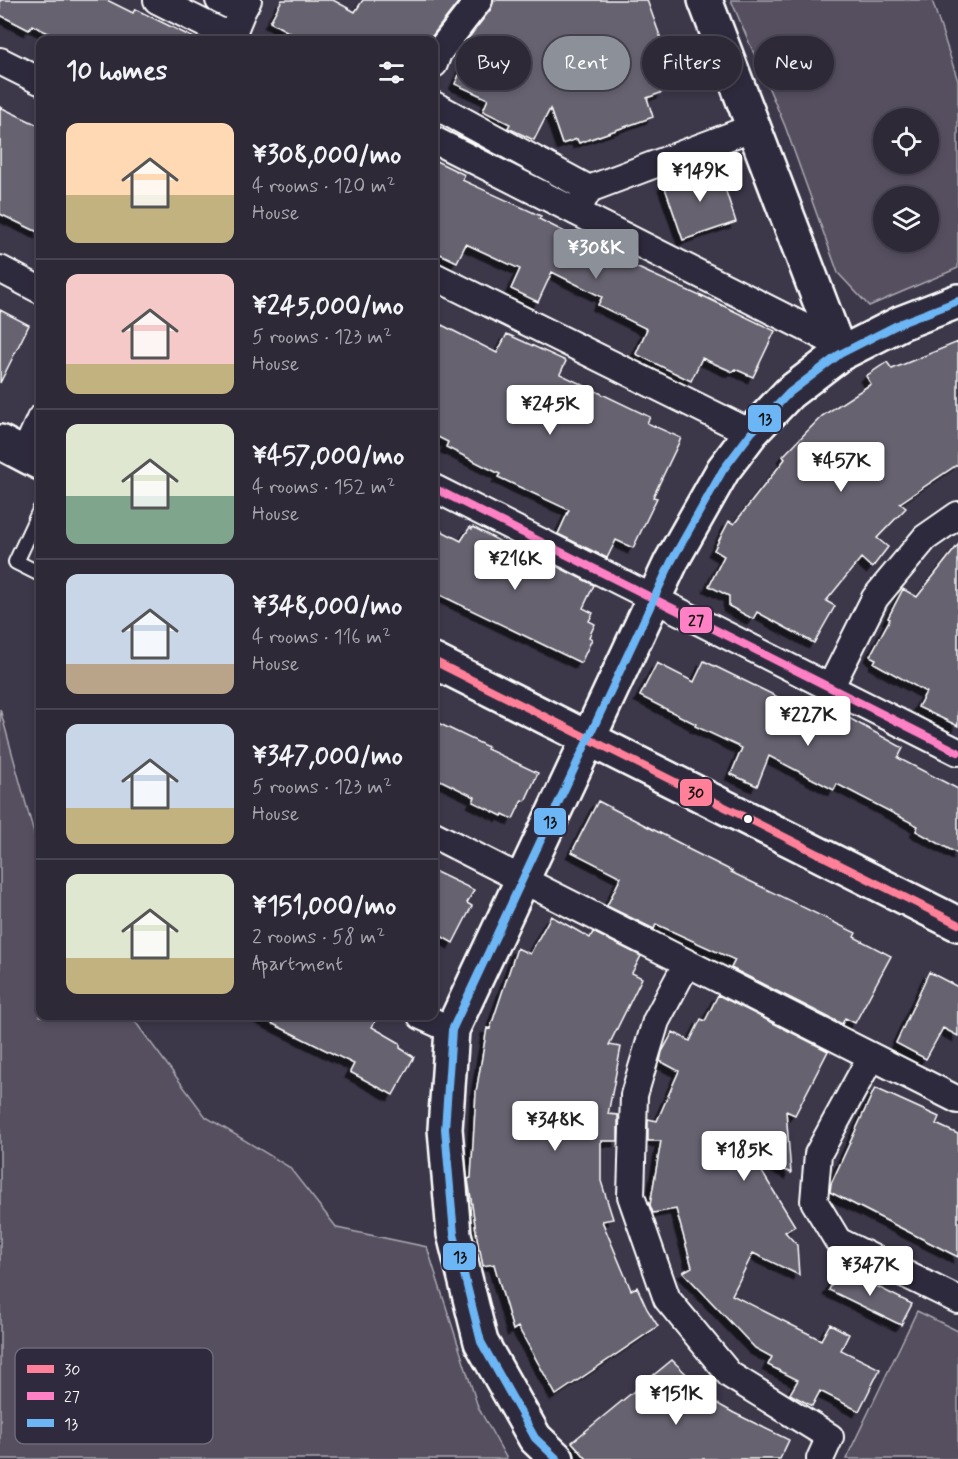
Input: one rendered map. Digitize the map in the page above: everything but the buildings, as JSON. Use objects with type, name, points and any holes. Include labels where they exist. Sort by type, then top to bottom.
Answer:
[{"type":"street","points":[[157,0],[225,36]]},
{"type":"street","points":[[219,0],[245,5],[234,36]]},
{"type":"street","points":[[438,53],[479,0]]},
{"type":"street","points":[[705,0],[838,349]]},
{"type":"street","points":[[0,61],[36,79]]},
{"type":"street","points":[[438,107],[589,189]]},
{"type":"street","points":[[576,212],[589,189],[754,127]]},
{"type":"street","points":[[438,142],[838,349]]},
{"type":"street","points":[[0,269],[36,288]]},
{"type":"street","points":[[438,278],[751,433]]},
{"type":"street","points":[[556,1459],[535,1438],[481,1342],[454,1234],[445,1129],[452,1030],[671,562],[723,471],[751,433],[789,393],[838,349],[958,301]]},
{"type":"street","points":[[22,453],[36,427]]},
{"type":"street","points":[[438,490],[958,752]]},
{"type":"street","points":[[830,688],[874,598],[925,538],[958,516]]},
{"type":"street","points":[[438,664],[958,924]]},
{"type":"street","points":[[438,837],[958,1100]]},
{"type":"street","points":[[687,963],[656,1021],[634,1095],[631,1196],[667,1299],[730,1375],[831,1437],[820,1459]]},
{"type":"street","points":[[431,1020],[452,1030]]},
{"type":"street","points":[[871,1057],[818,1154],[814,1201],[838,1241],[958,1300]]},
{"type":"lane","points":[[36,519],[16,562],[36,572]]},
{"type":"shaded area","points":[[731,0],[932,0],[958,81],[958,268],[869,306],[838,273],[785,126],[770,90],[834,90],[834,36],[754,36],[754,54]]},
{"type":"shaded area","points":[[0,709],[36,840],[36,1020],[134,1020],[206,1117],[289,1167],[337,1228],[427,1247],[478,1407],[507,1459],[0,1459]]},
{"type":"shaded area","points":[[917,1311],[958,1331],[958,1459],[846,1459]]},
{"type":"transit line","name":"13","points":[[557,1459],[535,1438],[481,1342],[454,1234],[445,1129],[452,1030],[671,562],[723,470],[751,433],[789,393],[840,354],[901,323],[958,301]]},
{"type":"transit line","name":"27","points":[[438,490],[958,752]]},
{"type":"transit line","name":"30","points":[[438,663],[958,924]]}]
